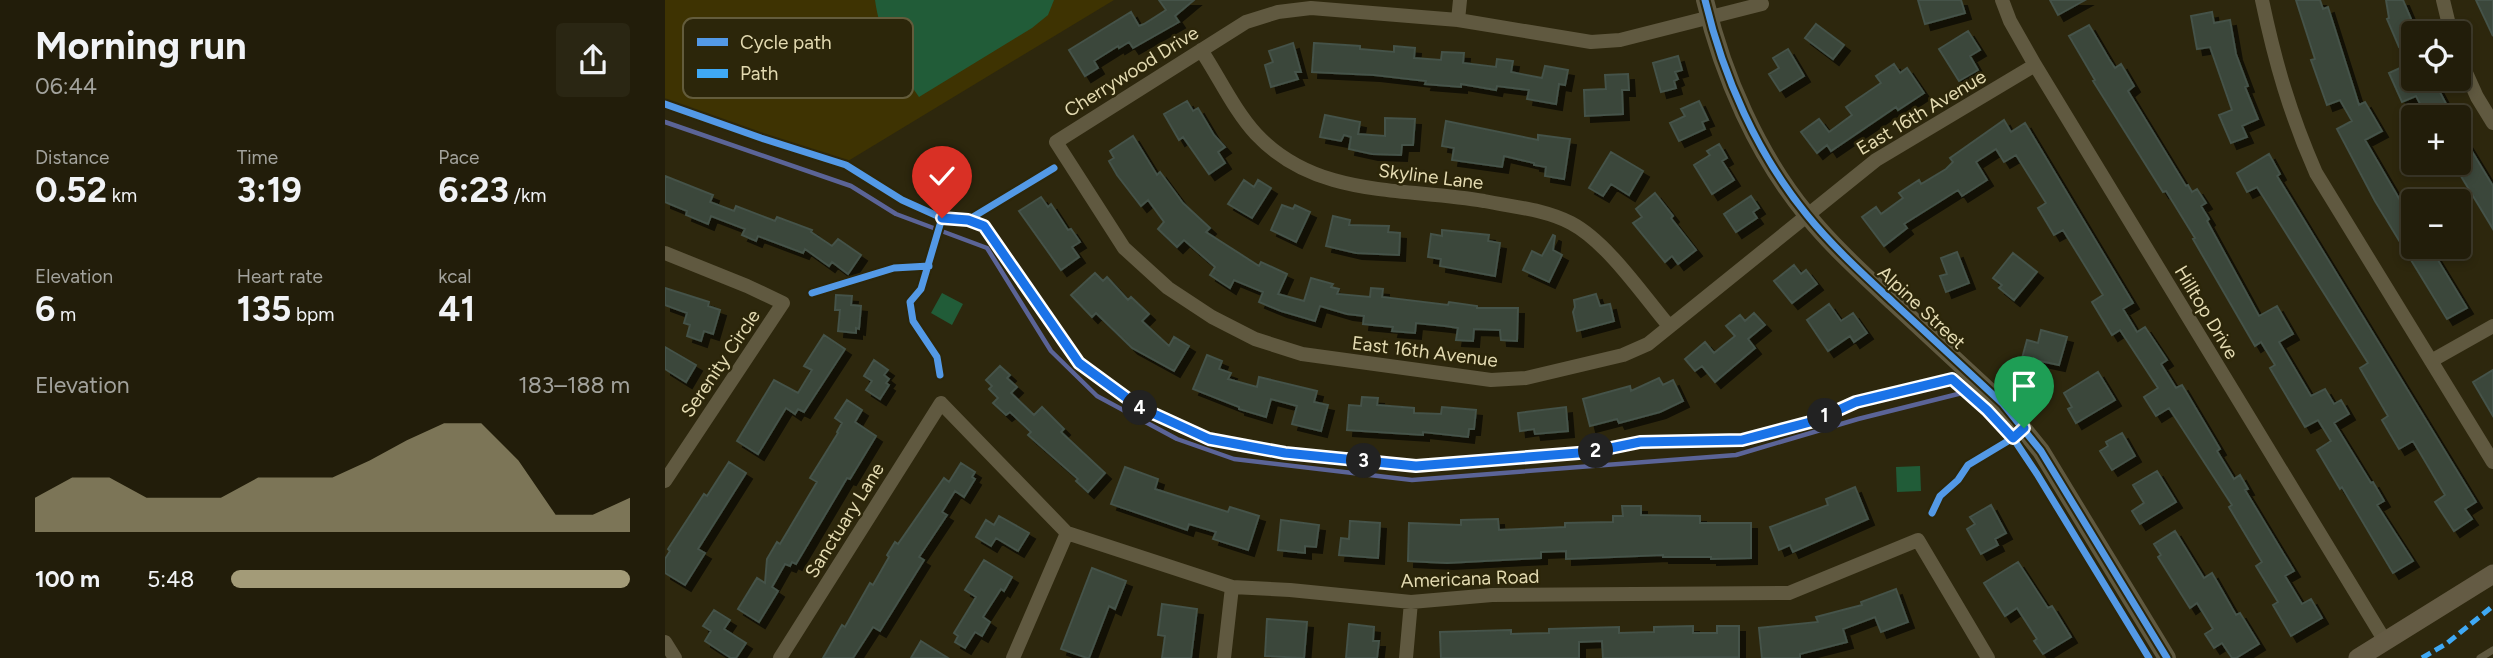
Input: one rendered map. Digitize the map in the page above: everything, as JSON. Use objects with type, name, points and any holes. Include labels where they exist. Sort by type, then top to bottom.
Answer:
[{"type":"main road","points":[[2358,658],[2493,574]]},
{"type":"street","points":[[1458,20],[1460,0]]},
{"type":"street","name":"Hilltop Drive","points":[[2002,0],[2010,21],[2035,65],[2385,641]]},
{"type":"street","points":[[2262,0],[2275,62],[2296,127],[2316,173],[2493,462]]},
{"type":"street","points":[[2443,0],[2448,21]]},
{"type":"street","name":"Cherrywood Drive","points":[[1056,142],[1246,22],[1278,12],[1311,8],[1458,20],[1591,42],[1620,40],[1707,9],[1762,4]]},
{"type":"street","name":"Alpine Street","points":[[1707,9],[1717,46],[1740,103],[1764,152],[1806,215],[1856,268],[2003,404],[2024,428],[2042,451],[2167,658]]},
{"type":"street","name":"Skyline Lane","points":[[1202,50],[1245,120],[1256,134],[1284,159],[1308,172],[1343,184],[1456,197],[1552,214],[1574,225],[1600,245],[1669,327]]},
{"type":"street","name":"East 16th Avenue","points":[[1056,142],[1124,248],[1168,288],[1212,317],[1255,338],[1302,354],[1491,380],[1526,378],[1623,355],[1648,344],[1876,160],[2035,65]]},
{"type":"street","points":[[2471,84],[2493,123]]},
{"type":"street","name":"Serenity Circle","points":[[665,253],[783,303],[665,481]]},
{"type":"street","points":[[2431,361],[2493,326]]},
{"type":"street","name":"Americana Road","points":[[941,403],[1067,533],[1232,587],[1411,602],[1492,595],[1789,593],[1918,540],[1987,658]]},
{"type":"street","name":"Sanctuary Lane","points":[[780,658],[941,403]]},
{"type":"street","points":[[1013,658],[1067,533]]},
{"type":"street","points":[[1224,658],[1232,587]]},
{"type":"street","points":[[1406,658],[1411,602]]},
{"type":"street","points":[[665,642],[675,658]]},
{"type":"lane","points":[[2480,658],[2493,650]]},
{"type":"shaded area","points":[[665,0],[1114,0],[848,161],[665,102]]},
{"type":"green space","points":[[875,0],[1054,0],[1048,15],[1032,28],[919,97],[913,88],[913,18],[878,18]]},
{"type":"green space","points":[[942,293],[963,304],[952,325],[931,313]]},
{"type":"green space","points":[[1920,466],[1921,491],[1897,492],[1896,467]]},
{"type":"building","points":[[1159,0],[1194,0],[1175,16],[1179,22],[1133,48],[1129,42],[1119,48],[1118,46],[1094,61],[1098,68],[1085,76],[1069,50],[1131,12],[1139,26],[1144,24],[1166,10]]},
{"type":"building","points":[[1918,0],[1961,0],[1965,13],[1925,24]]},
{"type":"building","points":[[2050,0],[2085,0],[2058,15]]},
{"type":"building","points":[[2296,0],[2320,0],[2323,9],[2328,7],[2359,105],[2365,102],[2382,131],[2365,140],[2401,202],[2401,244],[2337,129],[2352,121],[2340,100],[2327,105],[2311,60],[2315,59]]},
{"type":"building","points":[[2386,0],[2403,0],[2412,21],[2401,21],[2399,47],[2387,19]]},
{"type":"building","points":[[2476,0],[2493,0],[2493,36]]},
{"type":"building","points":[[2212,12],[2214,23],[2230,20],[2236,54],[2248,86],[2245,87],[2258,119],[2242,126],[2247,137],[2231,143],[2219,115],[2232,110],[2210,47],[2197,49],[2191,16]]},
{"type":"building","points":[[1816,24],[1844,45],[1833,59],[1805,38]]},
{"type":"building","points":[[2089,25],[2115,68],[2121,64],[2134,86],[2128,91],[2186,186],[2188,185],[2192,192],[2197,189],[2206,203],[2201,206],[2209,219],[2207,221],[2259,316],[2277,306],[2293,334],[2279,342],[2311,396],[2325,389],[2334,404],[2341,400],[2349,414],[2334,423],[2384,501],[2377,505],[2413,561],[2393,573],[2317,450],[2331,441],[2318,420],[2305,427],[2270,368],[2275,365],[2261,342],[2255,346],[2193,239],[2195,238],[2093,81],[2095,80],[2069,36]]},
{"type":"building","points":[[1968,31],[1980,50],[1970,56],[1978,70],[1959,81],[1939,49]]},
{"type":"building","points":[[1293,43],[1301,72],[1295,72],[1298,79],[1271,87],[1265,65],[1273,62],[1269,51]]},
{"type":"building","points":[[1314,43],[1360,46],[1360,49],[1394,52],[1394,46],[1415,48],[1414,58],[1441,60],[1442,52],[1464,53],[1463,63],[1496,67],[1497,59],[1513,61],[1511,72],[1542,78],[1545,66],[1568,70],[1565,85],[1559,84],[1556,104],[1527,99],[1529,90],[1497,86],[1496,90],[1461,84],[1461,87],[1425,84],[1426,81],[1374,75],[1312,72]]},
{"type":"building","points":[[1788,49],[1804,76],[1780,91],[1769,74],[1779,68],[1773,58]]},
{"type":"building","points":[[1678,56],[1682,70],[1675,72],[1678,79],[1674,81],[1676,88],[1661,92],[1653,63]]},
{"type":"building","points":[[1894,64],[1900,73],[1907,68],[1924,93],[1898,110],[1896,107],[1831,151],[1827,145],[1817,153],[1801,132],[1819,119],[1829,132],[1852,115],[1846,107],[1881,83],[1876,76]]},
{"type":"building","points":[[2401,68],[2401,91],[2439,91],[2447,105],[2421,105],[2416,96],[2402,102],[2389,73]]},
{"type":"building","points":[[1628,74],[1629,90],[1622,90],[1623,114],[1585,116],[1584,90],[1606,89],[1605,75]]},
{"type":"building","points":[[1187,101],[1193,111],[1198,108],[1214,135],[1225,147],[1218,152],[1225,163],[1209,174],[1183,137],[1179,140],[1164,114]]},
{"type":"building","points":[[1699,101],[1708,120],[1702,122],[1705,129],[1679,141],[1670,123],[1685,116],[1681,109]]},
{"type":"building","points":[[1325,115],[1360,122],[1358,134],[1385,136],[1385,118],[1415,119],[1413,145],[1402,145],[1401,155],[1372,154],[1349,149],[1351,137],[1344,135],[1341,141],[1320,137]]},
{"type":"building","points":[[2004,120],[2011,132],[2025,123],[2133,303],[2123,309],[2137,332],[2145,327],[2167,360],[2161,364],[2176,388],[2182,385],[2220,449],[2217,451],[2234,479],[2240,475],[2248,489],[2245,490],[2294,571],[2285,576],[2302,604],[2311,599],[2322,618],[2291,636],[2273,605],[2278,602],[2256,566],[2262,562],[2229,507],[2232,505],[2169,408],[2156,416],[2144,397],[2158,388],[2120,330],[2112,335],[2092,302],[2103,295],[2063,230],[2054,235],[2038,208],[2046,203],[2016,155],[2004,162],[1996,149],[1976,162],[1987,180],[1962,196],[1958,190],[1904,224],[1907,228],[1884,246],[1862,217],[1876,207],[1881,214],[1903,198],[1899,193],[1919,180],[1921,184],[1946,169],[1953,162],[1950,158]]},
{"type":"building","points":[[1446,121],[1538,140],[1538,135],[1570,139],[1564,179],[1545,176],[1546,167],[1504,156],[1502,167],[1452,160],[1454,148],[1442,146]]},
{"type":"building","points":[[1133,136],[1157,175],[1160,172],[1183,203],[1210,228],[1206,232],[1259,266],[1261,262],[1287,274],[1278,294],[1304,301],[1311,278],[1333,284],[1331,287],[1339,289],[1337,294],[1370,297],[1371,288],[1383,289],[1382,297],[1448,305],[1449,302],[1477,308],[1518,308],[1517,341],[1501,340],[1500,330],[1474,329],[1473,341],[1456,340],[1458,328],[1416,323],[1415,333],[1392,331],[1393,327],[1363,324],[1364,316],[1320,306],[1315,321],[1259,302],[1263,292],[1234,280],[1230,288],[1210,275],[1215,267],[1184,240],[1177,247],[1158,229],[1164,222],[1148,200],[1141,206],[1117,175],[1109,161],[1114,158],[1110,151]]},
{"type":"building","points":[[1719,144],[1727,158],[1722,161],[1734,180],[1712,194],[1694,165],[1710,155],[1707,151]]},
{"type":"building","points":[[2471,150],[2493,186],[2493,229],[2471,189],[2460,175],[2471,175]]},
{"type":"building","points":[[1611,152],[1643,171],[1629,195],[1611,184],[1603,196],[1589,188]]},
{"type":"building","points":[[2269,154],[2280,174],[2277,176],[2476,502],[2465,509],[2472,519],[2454,531],[2435,502],[2445,495],[2413,441],[2399,449],[2382,420],[2388,416],[2360,368],[2368,363],[2257,187],[2247,192],[2237,173]]},
{"type":"building","points":[[665,176],[713,195],[710,202],[734,211],[736,206],[775,221],[777,217],[812,230],[811,232],[832,246],[838,239],[861,255],[848,274],[832,262],[829,266],[805,249],[803,253],[758,236],[756,241],[742,235],[745,229],[711,216],[708,224],[665,202]]},
{"type":"building","points":[[1244,180],[1254,187],[1258,180],[1271,188],[1252,218],[1228,204]]},
{"type":"building","points":[[1655,193],[1696,250],[1678,264],[1672,256],[1665,262],[1633,223],[1642,217],[1636,209]]},
{"type":"building","points":[[1751,196],[1759,208],[1753,212],[1757,218],[1736,232],[1724,214]]},
{"type":"building","points":[[1041,197],[1048,207],[1051,204],[1068,230],[1071,229],[1080,242],[1072,247],[1079,257],[1061,270],[1019,211]]},
{"type":"building","points":[[1282,205],[1293,209],[1295,205],[1310,212],[1296,242],[1271,230]]},
{"type":"building","points":[[1333,216],[1350,220],[1349,225],[1389,226],[1388,232],[1400,233],[1399,255],[1356,253],[1326,246]]},
{"type":"building","points":[[1442,230],[1489,235],[1488,241],[1500,243],[1495,276],[1440,266],[1441,259],[1428,257],[1431,234],[1442,236]]},
{"type":"building","points":[[1553,235],[1553,250],[1562,255],[1549,282],[1523,270],[1532,251],[1542,256]]},
{"type":"building","points":[[1957,252],[1969,283],[1946,292],[1940,276],[1947,274],[1941,258]]},
{"type":"building","points":[[2013,253],[2037,272],[2014,300],[1999,288],[2002,285],[1993,278]]},
{"type":"building","points":[[2410,259],[2437,259],[2467,308],[2447,319]]},
{"type":"building","points":[[1794,265],[1801,274],[1806,270],[1817,284],[1792,303],[1774,281]]},
{"type":"building","points":[[1095,273],[1103,281],[1107,277],[1128,300],[1131,297],[1149,314],[1142,321],[1169,346],[1174,337],[1189,346],[1174,371],[1132,348],[1096,313],[1092,317],[1071,295]]},
{"type":"building","points":[[665,288],[709,302],[708,306],[720,310],[713,334],[704,331],[701,341],[687,336],[690,325],[684,323],[687,313],[665,305]]},
{"type":"building","points":[[1596,294],[1600,306],[1610,304],[1614,321],[1577,331],[1573,312],[1574,300]]},
{"type":"building","points":[[836,295],[852,296],[851,305],[861,306],[859,329],[856,328],[856,333],[838,331],[840,310],[835,310]]},
{"type":"building","points":[[1829,304],[1841,321],[1853,313],[1867,333],[1854,342],[1850,336],[1828,351],[1807,320]]},
{"type":"building","points":[[1754,313],[1765,325],[1748,339],[1755,348],[1715,382],[1702,366],[1695,371],[1685,359],[1705,342],[1714,353],[1735,336],[1726,326],[1740,315],[1745,321]]},
{"type":"building","points":[[2041,330],[2067,337],[2059,365],[2040,361],[2038,366],[2021,362],[2027,340],[2038,343]]},
{"type":"building","points":[[824,335],[845,349],[804,412],[798,409],[795,414],[786,408],[758,454],[737,441],[774,380],[798,393],[812,370],[804,366]]},
{"type":"building","points":[[665,347],[696,365],[686,382],[665,369]]},
{"type":"building","points":[[1207,355],[1222,361],[1219,369],[1231,373],[1228,379],[1257,387],[1259,377],[1317,391],[1314,402],[1328,405],[1321,431],[1292,424],[1297,406],[1271,399],[1266,417],[1239,409],[1193,389]]},
{"type":"building","points":[[874,360],[888,370],[884,375],[889,379],[886,383],[889,385],[880,399],[866,390],[872,381],[864,376]]},
{"type":"building","points":[[1000,366],[1010,375],[1007,378],[1017,387],[1011,393],[1034,415],[1042,407],[1064,429],[1061,432],[1105,473],[1088,492],[1076,481],[1078,479],[1028,435],[1031,432],[1010,412],[1006,415],[993,403],[998,398],[989,389],[992,386],[986,380]]},
{"type":"building","points":[[2493,370],[2493,416],[2473,382]]},
{"type":"building","points":[[2098,372],[2115,400],[2076,423],[2068,409],[2072,407],[2064,393]]},
{"type":"building","points":[[1659,378],[1663,385],[1673,380],[1683,401],[1660,412],[1619,423],[1617,419],[1590,426],[1583,399],[1630,386],[1631,391]]},
{"type":"building","points":[[1362,397],[1378,398],[1377,405],[1414,408],[1414,413],[1441,414],[1442,407],[1476,410],[1474,429],[1469,429],[1468,437],[1423,432],[1423,435],[1347,430],[1349,405],[1361,406]]},
{"type":"building","points":[[847,400],[862,410],[855,422],[876,436],[850,479],[847,478],[796,564],[785,564],[772,587],[778,591],[759,622],[738,609],[757,578],[765,583],[767,559],[777,542],[780,544],[817,482],[810,478],[838,433],[842,423],[835,418]]},
{"type":"building","points":[[1566,407],[1568,431],[1535,434],[1534,429],[1520,431],[1518,413]]},
{"type":"building","points":[[2122,433],[2135,456],[2112,470],[2100,451],[2108,446],[2106,442]]},
{"type":"building","points":[[729,462],[746,473],[698,549],[705,553],[685,585],[665,573],[665,559],[670,551],[668,549]]},
{"type":"building","points":[[961,463],[975,472],[972,477],[975,479],[964,497],[955,491],[942,512],[947,515],[919,557],[924,560],[880,631],[873,627],[853,658],[823,658],[842,625],[845,627],[870,583],[873,585],[895,542],[898,544],[944,478],[949,482]]},
{"type":"building","points":[[1125,467],[1158,479],[1155,489],[1228,512],[1230,507],[1259,516],[1248,550],[1213,539],[1216,532],[1189,524],[1187,530],[1111,504]]},
{"type":"building","points":[[2157,471],[2176,502],[2140,524],[2132,511],[2144,503],[2133,485]]},
{"type":"building","points":[[1855,487],[1868,519],[1793,552],[1790,545],[1779,550],[1770,527],[1828,505],[1826,499]]},
{"type":"building","points":[[1991,505],[2006,533],[1995,539],[1998,545],[1981,554],[1967,529],[1975,524],[1970,517]]},
{"type":"building","points":[[1622,506],[1641,506],[1641,515],[1700,516],[1700,523],[1751,523],[1751,558],[1711,559],[1663,555],[1566,559],[1566,551],[1541,552],[1541,558],[1447,563],[1408,561],[1409,523],[1461,525],[1461,520],[1498,519],[1499,530],[1565,527],[1565,523],[1613,522],[1613,516],[1623,516]]},
{"type":"building","points":[[999,516],[1029,533],[1018,551],[996,538],[991,546],[976,537],[986,520],[994,525]]},
{"type":"building","points":[[1281,520],[1319,525],[1316,547],[1305,546],[1305,553],[1278,550]]},
{"type":"building","points":[[1350,521],[1380,523],[1378,558],[1339,555],[1341,538],[1349,539]]},
{"type":"building","points":[[2175,531],[2204,578],[2212,573],[2236,615],[2240,613],[2259,644],[2236,658],[2232,658],[2222,643],[2214,648],[2205,634],[2213,629],[2197,603],[2190,608],[2158,557],[2161,555],[2154,544]]},
{"type":"building","points":[[984,560],[1012,577],[983,617],[990,622],[982,636],[975,632],[965,648],[955,642],[958,636],[954,633],[976,597],[965,590]]},
{"type":"building","points":[[2018,562],[2048,608],[2052,606],[2071,637],[2043,654],[2034,641],[2037,639],[2017,608],[2005,616],[1984,583]]},
{"type":"building","points":[[1092,568],[1126,581],[1115,609],[1109,606],[1087,658],[1061,649]]},
{"type":"building","points":[[1896,589],[1908,622],[1881,632],[1875,617],[1843,629],[1847,642],[1800,654],[1800,658],[1762,658],[1759,628],[1818,622],[1816,617],[1862,605],[1861,602]]},
{"type":"building","points":[[1162,604],[1197,609],[1191,658],[1162,658],[1165,636],[1158,635]]},
{"type":"building","points":[[714,610],[730,620],[724,629],[746,643],[736,658],[731,658],[705,641],[711,631],[703,626]]},
{"type":"building","points":[[1267,619],[1307,622],[1304,658],[1265,656]]},
{"type":"building","points":[[1349,624],[1374,627],[1373,641],[1379,641],[1377,658],[1346,658]]},
{"type":"building","points":[[1693,626],[1693,633],[1717,633],[1717,626],[1739,626],[1739,657],[1603,658],[1602,641],[1579,642],[1579,658],[1441,658],[1440,632],[1511,630],[1511,634],[1549,633],[1549,629],[1619,627],[1619,633],[1654,632],[1654,627]]},
{"type":"building","points":[[921,641],[948,658],[911,658]]},
{"type":"waterway","points":[[665,122],[851,186],[896,214],[987,248],[1051,351],[1097,396],[1177,439],[1234,459],[1412,480],[1736,455],[1858,419],[1962,393]]},
{"type":"marked path","points":[[2422,658],[2446,644],[2493,606]]},
{"type":"cycle path","points":[[1705,0],[1721,57],[1744,113],[1757,140],[1789,191],[1817,227],[1849,260],[2003,404],[2041,451],[2167,658]]},
{"type":"cycle path","points":[[665,104],[846,165],[902,200],[942,218],[968,220],[984,226],[1079,363],[1139,407],[1209,439],[1285,453],[1416,466],[1591,452],[1640,442],[1742,440],[1814,421],[1856,402],[1952,379],[2013,438],[2149,658]]},
{"type":"cycle path","points":[[968,220],[1054,168]]},
{"type":"cycle path","points":[[940,375],[937,357],[913,321],[910,302],[921,289],[942,218]]},
{"type":"cycle path","points":[[812,293],[894,268],[929,266]]},
{"type":"cycle path","points":[[1932,513],[1940,496],[1958,480],[1968,465],[2013,438],[2021,430]]},
{"type":"route","points":[[942,218],[968,220],[984,226],[1079,363],[1139,407],[1209,439],[1285,453],[1416,466],[1496,461],[1591,452],[1640,442],[1742,440],[1814,421],[1856,402],[1952,379],[2013,438],[2024,428]]}]
